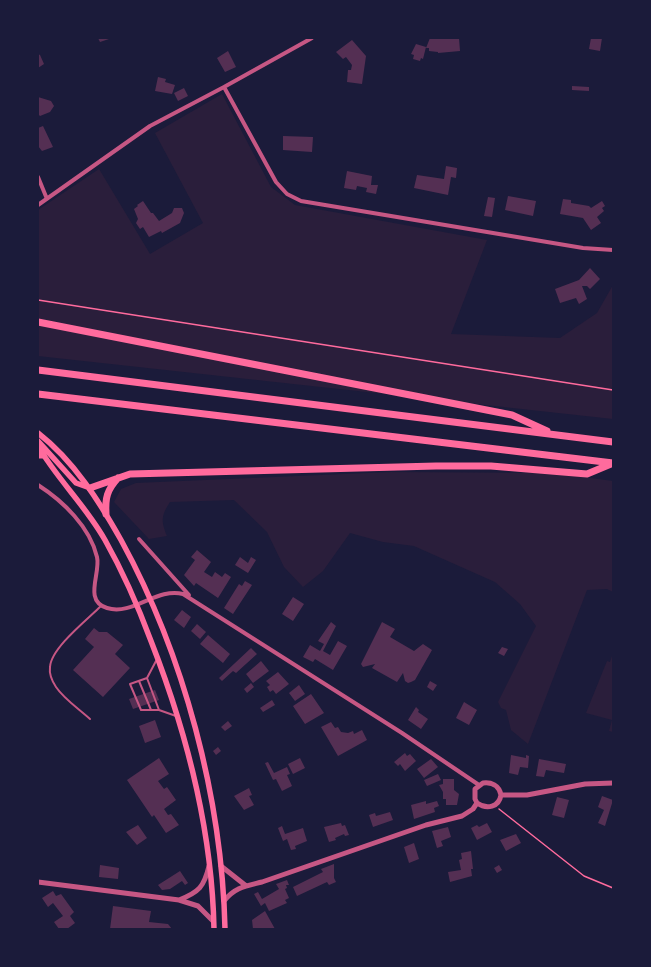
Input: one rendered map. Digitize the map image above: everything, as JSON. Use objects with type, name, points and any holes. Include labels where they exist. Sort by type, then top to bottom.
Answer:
[{"type":"highway","points":[[38,322],[512,416],[554,434]]},
{"type":"highway","points":[[38,370],[613,442]]},
{"type":"highway","points":[[38,394],[613,463]]},
{"type":"highway","points":[[90,488],[119,477],[138,474],[436,466],[491,466],[587,474],[613,463]]},
{"type":"highway","points":[[106,514],[105,499],[111,486],[119,477]]},
{"type":"main road","points":[[39,437],[76,483],[90,488],[106,514],[150,598],[175,660],[202,756],[221,866],[225,929]]},
{"type":"main road","points":[[38,446],[40,455],[78,499],[104,538],[118,563],[158,658],[179,717],[198,797],[209,865],[214,929]]},
{"type":"street","points":[[38,205],[150,126],[312,38]]},
{"type":"street","points":[[224,87],[276,182],[287,194],[301,201],[583,248],[613,250]]},
{"type":"street","points":[[38,176],[47,199]]},
{"type":"street","points":[[38,485],[49,492],[74,515],[94,546],[98,558],[93,590],[101,606],[116,609],[175,592],[192,598],[479,785]]},
{"type":"street","points":[[139,539],[192,598]]},
{"type":"street","points":[[483,783],[493,784],[500,791],[501,795],[495,805],[487,807],[477,803],[474,794],[475,789],[483,783]]},
{"type":"street","points":[[501,795],[527,794],[585,784],[613,783]]},
{"type":"street","points":[[224,901],[237,889],[245,885],[262,882],[426,825],[462,816],[473,809],[477,803]]},
{"type":"street","points":[[179,900],[197,892],[206,879],[209,865]]},
{"type":"street","points":[[221,866],[245,885]]},
{"type":"street","points":[[38,882],[179,900],[198,906],[213,921]]},
{"type":"lane","points":[[90,719],[57,689],[50,675],[50,666],[53,656],[60,647],[101,606]]},
{"type":"lane","points":[[158,658],[147,678],[130,684],[141,710],[159,710],[179,717]]},
{"type":"lane","points":[[147,678],[159,710]]},
{"type":"lane","points":[[139,681],[151,710]]},
{"type":"path","points":[[38,300],[613,390]]},
{"type":"path","points":[[495,805],[525,831],[584,876],[613,888]]},
{"type":"shaded area","points":[[222,94],[271,187],[295,205],[487,240],[451,334],[560,338],[597,313],[613,285],[613,419],[38,356],[38,210],[99,169],[150,254],[203,223],[155,133]]},
{"type":"shaded area","points":[[391,472],[553,473],[613,481],[613,592],[607,589],[587,590],[528,744],[511,730],[506,710],[501,708],[498,702],[536,626],[520,604],[495,582],[414,546],[383,542],[350,533],[323,571],[303,587],[284,567],[267,532],[234,500],[170,502],[163,519],[167,536],[149,539],[114,502],[121,489],[136,483]]},
{"type":"shaded area","points":[[613,653],[613,732],[609,731],[612,720],[586,713],[607,661],[610,662]]},
{"type":"building","points":[[98,38],[112,38],[100,42]]},
{"type":"building","points":[[430,38],[459,38],[460,51],[438,53],[429,51],[429,48],[426,48]]},
{"type":"building","points":[[591,38],[602,38],[600,51],[589,49]]},
{"type":"building","points":[[352,40],[366,56],[362,84],[347,82],[348,70],[351,70],[352,65],[346,57],[343,59],[336,52]]},
{"type":"building","points":[[416,44],[426,47],[423,59],[421,58],[420,61],[413,59],[414,55],[411,54]]},
{"type":"building","points":[[228,51],[236,67],[225,72],[217,58]]},
{"type":"building","points":[[38,54],[40,55],[44,64],[38,68]]},
{"type":"building","points":[[158,77],[166,79],[165,82],[175,85],[172,94],[155,91]]},
{"type":"building","points":[[572,86],[589,87],[589,91],[572,90]]},
{"type":"building","points":[[184,88],[188,96],[178,101],[174,93]]},
{"type":"building","points":[[38,97],[51,101],[54,106],[50,112],[40,116],[38,114]]},
{"type":"building","points":[[43,126],[53,147],[42,151],[38,146],[38,128]]},
{"type":"building","points":[[283,136],[313,137],[312,152],[283,150]]},
{"type":"building","points":[[446,166],[457,168],[456,178],[451,177],[448,195],[414,188],[417,175],[444,179]]},
{"type":"building","points":[[347,171],[372,176],[371,185],[378,185],[376,194],[366,192],[367,188],[357,186],[356,190],[344,188]]},
{"type":"building","points":[[508,196],[536,201],[533,216],[505,210]]},
{"type":"building","points":[[488,197],[495,198],[492,217],[484,216]]},
{"type":"building","points":[[563,199],[571,200],[571,203],[589,206],[591,208],[602,201],[605,206],[602,208],[604,211],[597,217],[601,223],[591,230],[583,218],[560,214]]},
{"type":"building","points":[[143,201],[151,213],[153,213],[159,221],[172,213],[174,208],[182,208],[184,213],[180,223],[162,233],[161,231],[149,237],[143,227],[140,229],[136,223],[138,219],[134,209]]},
{"type":"building","points":[[590,268],[600,279],[590,289],[587,286],[582,286],[587,299],[579,304],[576,298],[560,303],[555,289],[579,280]]},
{"type":"building","points":[[197,550],[211,562],[204,572],[212,577],[215,572],[222,577],[225,573],[231,577],[218,598],[196,583],[194,586],[184,575],[195,560],[191,557]]},
{"type":"building","points":[[240,557],[248,563],[251,557],[256,560],[248,573],[235,565]]},
{"type":"building","points":[[245,581],[252,585],[233,614],[224,608],[239,584],[242,586]]},
{"type":"building","points":[[293,597],[304,604],[293,621],[282,614]]},
{"type":"building","points":[[182,610],[191,617],[184,628],[174,620]]},
{"type":"building","points":[[331,622],[336,626],[323,651],[330,655],[338,641],[347,646],[333,670],[315,659],[313,662],[303,657],[310,645],[320,651],[324,644],[318,641]]},
{"type":"building","points":[[382,622],[395,629],[390,637],[414,651],[423,644],[432,650],[415,680],[408,683],[405,681],[403,673],[397,682],[372,668],[375,664],[363,667],[361,664]]},
{"type":"building","points":[[197,624],[206,632],[200,639],[191,631]]},
{"type":"building","points":[[94,628],[99,632],[107,632],[123,645],[115,654],[130,668],[103,697],[73,670],[94,647],[85,639]]},
{"type":"building","points":[[208,635],[230,654],[223,663],[200,644]]},
{"type":"building","points":[[502,647],[508,649],[504,656],[498,653]]},
{"type":"building","points":[[251,648],[257,654],[236,673],[233,671],[222,681],[219,678]]},
{"type":"building","points":[[261,661],[269,671],[253,683],[246,674]]},
{"type":"building","points":[[278,672],[289,684],[276,694],[273,690],[270,692],[267,687],[270,685],[266,681]]},
{"type":"building","points":[[430,681],[437,685],[433,691],[427,687]]},
{"type":"building","points":[[251,683],[254,687],[247,693],[244,689]]},
{"type":"building","points":[[299,685],[305,694],[295,701],[289,693]]},
{"type":"building","points":[[155,690],[159,700],[133,709],[129,699]]},
{"type":"building","points":[[311,694],[324,713],[305,724],[293,706]]},
{"type":"building","points":[[272,700],[275,705],[263,712],[260,708]]},
{"type":"building","points":[[464,702],[477,710],[469,725],[456,718]]},
{"type":"building","points":[[416,707],[419,710],[418,712],[428,719],[421,729],[408,720]]},
{"type":"building","points":[[155,720],[161,737],[145,743],[139,726]]},
{"type":"building","points":[[228,721],[232,726],[225,731],[221,727]]},
{"type":"building","points":[[331,722],[335,728],[338,727],[341,732],[348,733],[353,731],[354,734],[362,730],[367,740],[338,756],[321,727]]},
{"type":"building","points":[[218,747],[221,751],[216,755],[213,751]]},
{"type":"building","points":[[405,753],[407,756],[410,754],[416,761],[405,771],[400,764],[398,766],[394,762]]},
{"type":"building","points":[[511,755],[526,758],[526,755],[529,756],[528,768],[520,767],[518,775],[509,773]]},
{"type":"building","points":[[159,758],[169,774],[158,781],[164,789],[167,787],[176,800],[164,809],[168,815],[171,814],[179,825],[166,833],[154,815],[152,817],[127,780]]},
{"type":"building","points":[[300,758],[305,768],[293,774],[288,764]]},
{"type":"building","points":[[431,759],[438,767],[424,778],[417,769]]},
{"type":"building","points":[[539,759],[566,764],[564,773],[546,770],[544,777],[536,776]]},
{"type":"building","points":[[268,762],[274,773],[287,767],[290,774],[287,775],[292,786],[282,791],[276,779],[273,780],[265,763]]},
{"type":"building","points":[[438,774],[441,780],[427,786],[424,780]]},
{"type":"building","points":[[443,779],[454,779],[454,790],[459,794],[457,805],[446,805],[446,799],[443,799],[443,792],[439,785],[443,784]]},
{"type":"building","points":[[249,788],[252,795],[249,796],[254,805],[244,810],[234,796]]},
{"type":"building","points":[[602,796],[613,800],[605,826],[598,823],[604,810],[598,807]]},
{"type":"building","points":[[557,797],[569,800],[564,818],[552,815]]},
{"type":"building","points":[[426,801],[426,804],[437,801],[439,806],[434,808],[435,812],[414,819],[411,805]]},
{"type":"building","points":[[390,812],[393,820],[373,827],[369,815],[375,813],[376,816]]},
{"type":"building","points":[[341,823],[342,826],[345,825],[349,835],[345,836],[344,834],[335,838],[336,840],[329,842],[324,827]]},
{"type":"building","points":[[487,823],[492,832],[477,840],[471,828],[477,825],[479,827]]},
{"type":"building","points":[[138,825],[147,838],[137,845],[126,832]]},
{"type":"building","points":[[282,826],[285,834],[303,828],[307,841],[295,846],[296,849],[291,850],[287,839],[283,841],[278,828]]},
{"type":"building","points":[[448,827],[451,837],[441,841],[443,846],[437,848],[432,831]]},
{"type":"building","points":[[516,834],[521,843],[506,851],[500,840]]},
{"type":"building","points":[[414,843],[419,859],[409,863],[404,847]]},
{"type":"building","points":[[471,851],[473,869],[471,869],[472,876],[450,882],[448,872],[461,870],[459,860],[462,859],[461,853]]},
{"type":"building","points":[[334,864],[334,878],[336,882],[329,885],[327,882],[297,896],[293,887],[323,872],[321,869]]},
{"type":"building","points":[[100,865],[119,868],[118,879],[99,877]]},
{"type":"building","points":[[499,865],[502,870],[497,873],[494,868]]},
{"type":"building","points":[[180,871],[188,883],[185,885],[182,881],[170,889],[162,890],[158,885]]},
{"type":"building","points":[[287,880],[289,885],[286,885],[287,888],[285,889],[289,898],[285,900],[287,903],[269,911],[265,903],[261,906],[254,894],[258,892],[262,899],[279,889],[276,884]]},
{"type":"building","points":[[53,891],[56,896],[61,894],[74,912],[70,916],[75,923],[67,929],[59,929],[54,922],[63,916],[53,903],[48,907],[42,898]]},
{"type":"building","points":[[113,906],[151,911],[149,922],[168,924],[172,929],[110,929]]},
{"type":"building","points":[[265,911],[275,929],[253,929],[252,920]]}]
